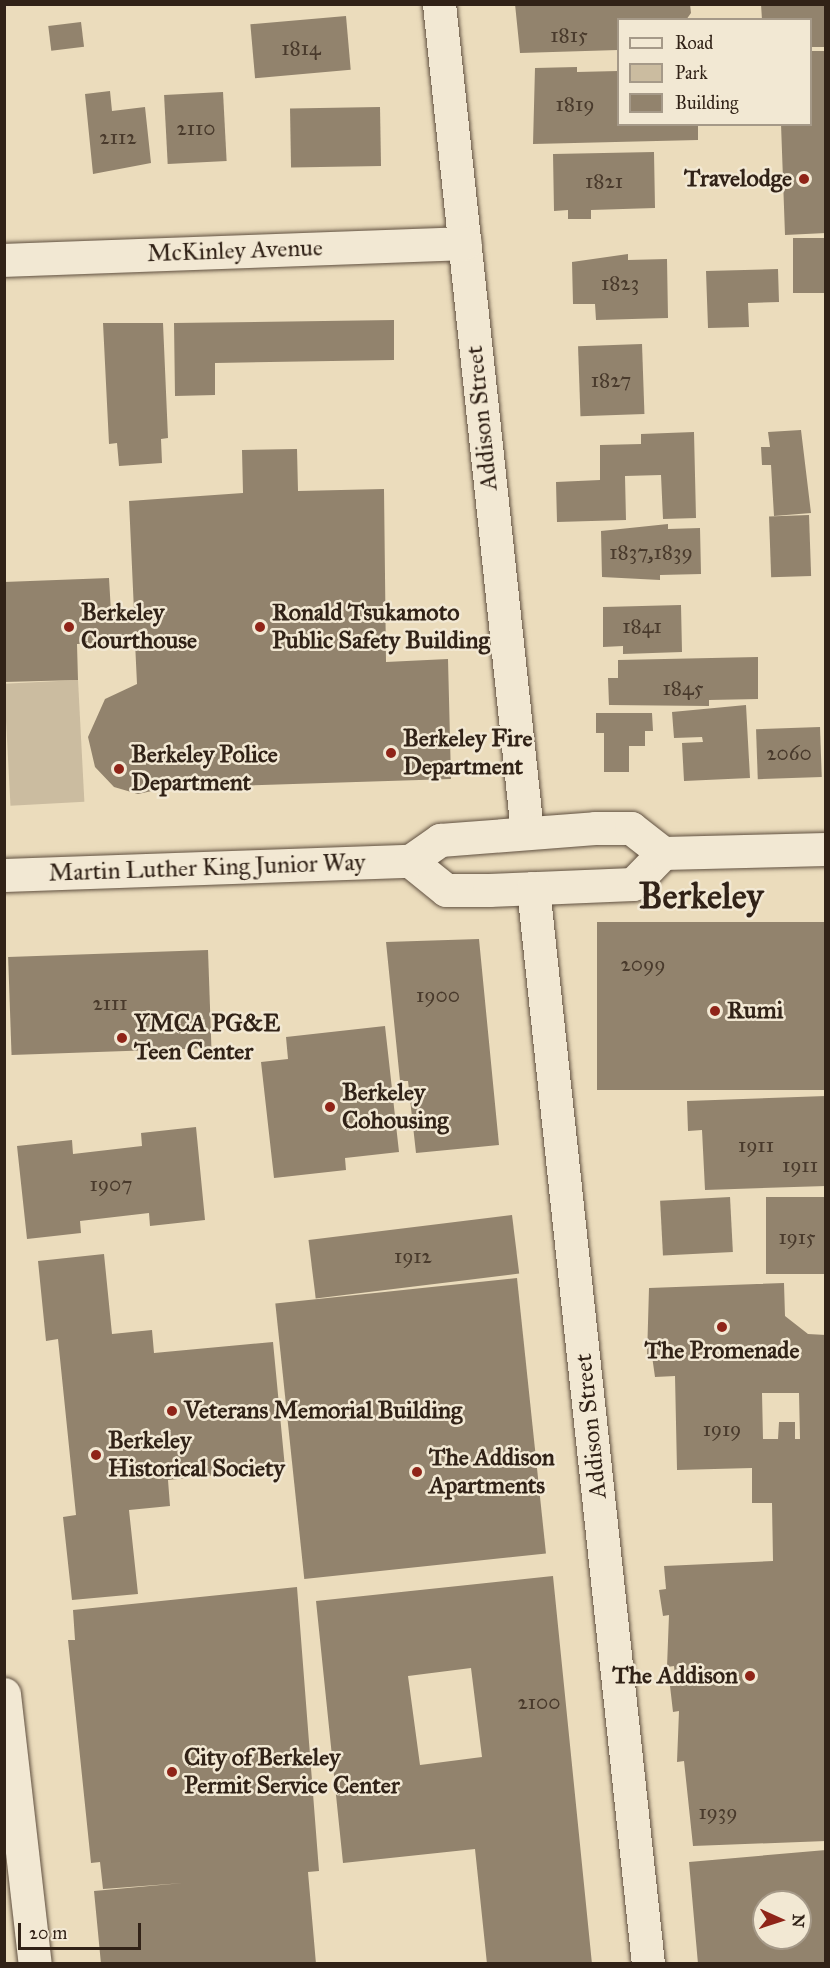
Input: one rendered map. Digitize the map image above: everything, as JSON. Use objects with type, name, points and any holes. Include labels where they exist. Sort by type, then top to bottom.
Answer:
[{"type":"street","name":"Addison Street","points":[[439,4],[527,831]]},
{"type":"street","name":"McKinley Avenue","points":[[4,260],[465,243]]},
{"type":"street","points":[[663,853],[633,884],[533,888],[446,890],[410,861],[440,840],[527,831],[631,828],[663,853],[825,849]]},
{"type":"street","name":"Martin Luther King Junior Way","points":[[4,875],[410,861]]},
{"type":"street","name":"Addison Street","points":[[533,888],[648,1964]]},
{"type":"street","points":[[4,1694],[8,1750],[35,1964]]},
{"type":"green space","points":[[78,680],[84,802],[10,806],[4,684]]},
{"type":"building","points":[[515,4],[690,4],[691,13],[687,18],[617,18],[617,50],[520,53]]},
{"type":"building","points":[[761,4],[826,4],[826,47],[812,47],[812,18],[762,18]]},
{"type":"building","points":[[346,16],[351,70],[255,78],[250,24]]},
{"type":"building","points":[[81,22],[84,47],[51,51],[48,26]]},
{"type":"building","name":"Travelodge","points":[[812,51],[826,51],[826,233],[785,235],[781,126],[812,126]]},
{"type":"building","points":[[577,67],[577,72],[617,71],[617,126],[698,126],[698,140],[533,144],[535,68]]},
{"type":"building","points":[[110,91],[112,111],[145,107],[151,163],[93,174],[85,94]]},
{"type":"building","points":[[223,92],[227,161],[168,164],[164,95]]},
{"type":"building","points":[[380,107],[381,166],[291,168],[290,109]]},
{"type":"building","points":[[654,152],[655,208],[591,210],[591,219],[568,219],[568,210],[554,211],[553,154]]},
{"type":"building","points":[[793,238],[826,238],[826,293],[793,293]]},
{"type":"building","points":[[628,254],[628,260],[667,259],[668,318],[596,320],[595,304],[573,304],[572,262]]},
{"type":"building","points":[[778,269],[779,302],[748,303],[749,327],[708,328],[706,271]]},
{"type":"building","points":[[394,320],[394,360],[215,363],[215,395],[175,396],[174,323]]},
{"type":"building","points":[[103,323],[163,323],[168,438],[161,439],[162,463],[119,466],[117,443],[109,444]]},
{"type":"building","points":[[642,344],[644,414],[580,416],[578,346]]},
{"type":"building","points":[[801,430],[811,513],[774,516],[771,465],[762,465],[761,447],[770,447],[768,432]]},
{"type":"building","points":[[694,432],[696,518],[663,519],[661,475],[625,476],[626,520],[557,522],[556,482],[600,480],[600,445],[641,444],[641,434]]},
{"type":"building","name":"Ronald Tsukamoto Public Safety Building","points":[[297,449],[298,491],[384,489],[386,662],[448,659],[451,779],[166,788],[138,794],[114,787],[95,767],[88,737],[105,699],[137,684],[135,642],[77,644],[78,680],[4,682],[4,582],[109,578],[111,612],[134,611],[129,501],[243,493],[242,450]]},
{"type":"building","points":[[809,515],[811,576],[771,577],[769,516]]},
{"type":"building","points":[[668,524],[668,529],[700,528],[701,574],[660,575],[660,580],[602,577],[601,531]]},
{"type":"building","points":[[681,605],[682,652],[623,654],[623,646],[603,647],[603,607]]},
{"type":"building","points":[[758,657],[758,699],[709,700],[709,706],[609,705],[608,678],[618,678],[618,660]]},
{"type":"building","points":[[746,705],[750,778],[684,781],[682,743],[703,742],[702,737],[674,738],[672,712]]},
{"type":"building","points":[[596,713],[652,713],[653,731],[645,731],[645,746],[629,746],[629,772],[604,772],[604,733],[596,733]]},
{"type":"building","points":[[820,727],[822,777],[758,779],[756,729]]},
{"type":"building","name":"Rumi","points":[[597,922],[826,922],[826,1090],[597,1090]]},
{"type":"building","points":[[479,939],[499,1145],[416,1153],[408,1081],[400,1081],[386,942]]},
{"type":"building","points":[[208,950],[211,1048],[12,1055],[8,957]]},
{"type":"building","name":"Berkeley Cohousing","points":[[385,1026],[399,1152],[345,1158],[346,1170],[274,1178],[261,1062],[288,1059],[286,1037]]},
{"type":"building","points":[[826,1096],[826,1186],[705,1190],[702,1130],[688,1131],[687,1101]]},
{"type":"building","points":[[196,1127],[205,1220],[150,1226],[149,1213],[80,1221],[81,1233],[27,1239],[17,1146],[72,1140],[73,1154],[142,1146],[141,1133]]},
{"type":"building","points":[[730,1197],[733,1252],[663,1256],[660,1201]]},
{"type":"building","points":[[766,1197],[826,1197],[826,1274],[766,1274]]},
{"type":"building","points":[[512,1215],[519,1274],[316,1299],[309,1240]]},
{"type":"building","name":"Veterans Memorial Building","points":[[104,1254],[112,1334],[152,1330],[154,1353],[273,1342],[285,1468],[168,1480],[170,1506],[129,1510],[138,1594],[72,1600],[63,1517],[76,1515],[58,1339],[46,1341],[38,1261]]},
{"type":"building","name":"The Addison Apartments","points":[[517,1278],[546,1553],[304,1579],[275,1303]]},
{"type":"building","points":[[784,1283],[785,1316],[808,1334],[826,1335],[826,1841],[693,1846],[684,1761],[677,1762],[679,1711],[673,1712],[670,1686],[676,1686],[674,1666],[667,1667],[669,1615],[663,1616],[659,1590],[666,1589],[664,1566],[773,1561],[772,1503],[752,1503],[752,1468],[677,1470],[675,1376],[655,1377],[652,1356],[647,1357],[649,1288]],"holes":[[[762,1393],[799,1393],[800,1439],[795,1439],[795,1422],[779,1422],[778,1439],[763,1439]]]},
{"type":"building","points":[[553,1576],[592,1964],[487,1964],[475,1849],[343,1863],[316,1601]],"holes":[[[471,1668],[482,1757],[420,1765],[408,1676]]]},
{"type":"building","points":[[297,1587],[319,1871],[308,1872],[316,1964],[101,1964],[94,1891],[183,1883],[103,1889],[100,1862],[91,1863],[68,1640],[75,1640],[73,1610]]},
{"type":"building","points":[[826,1850],[826,1964],[698,1964],[689,1862]]},
{"type":"place","name":"Travelodge","points":[[804,179]]},
{"type":"place","name":"Berkeley Courthouse","points":[[69,627]]},
{"type":"place","name":"Ronald Tsukamoto Public Safety Building","points":[[260,627]]},
{"type":"place","name":"Berkeley Fire Department","points":[[391,753]]},
{"type":"place","name":"Berkeley Police Department","points":[[119,769]]},
{"type":"place","name":"Rumi","points":[[715,1011]]},
{"type":"place","name":"YMCA PG&E Teen Center","points":[[122,1038]]},
{"type":"place","name":"Berkeley Cohousing","points":[[330,1107]]},
{"type":"place","name":"The Promenade","points":[[722,1327]]},
{"type":"place","name":"Veterans Memorial Building","points":[[172,1411]]},
{"type":"place","name":"Berkeley Historical Society","points":[[96,1455]]},
{"type":"place","name":"The Addison Apartments","points":[[417,1472]]},
{"type":"place","name":"The Addison","points":[[750,1676]]},
{"type":"place","name":"City of Berkeley Permit Service Center","points":[[172,1772]]},
{"type":"district","name":"Berkeley","points":[[701,897]]}]
